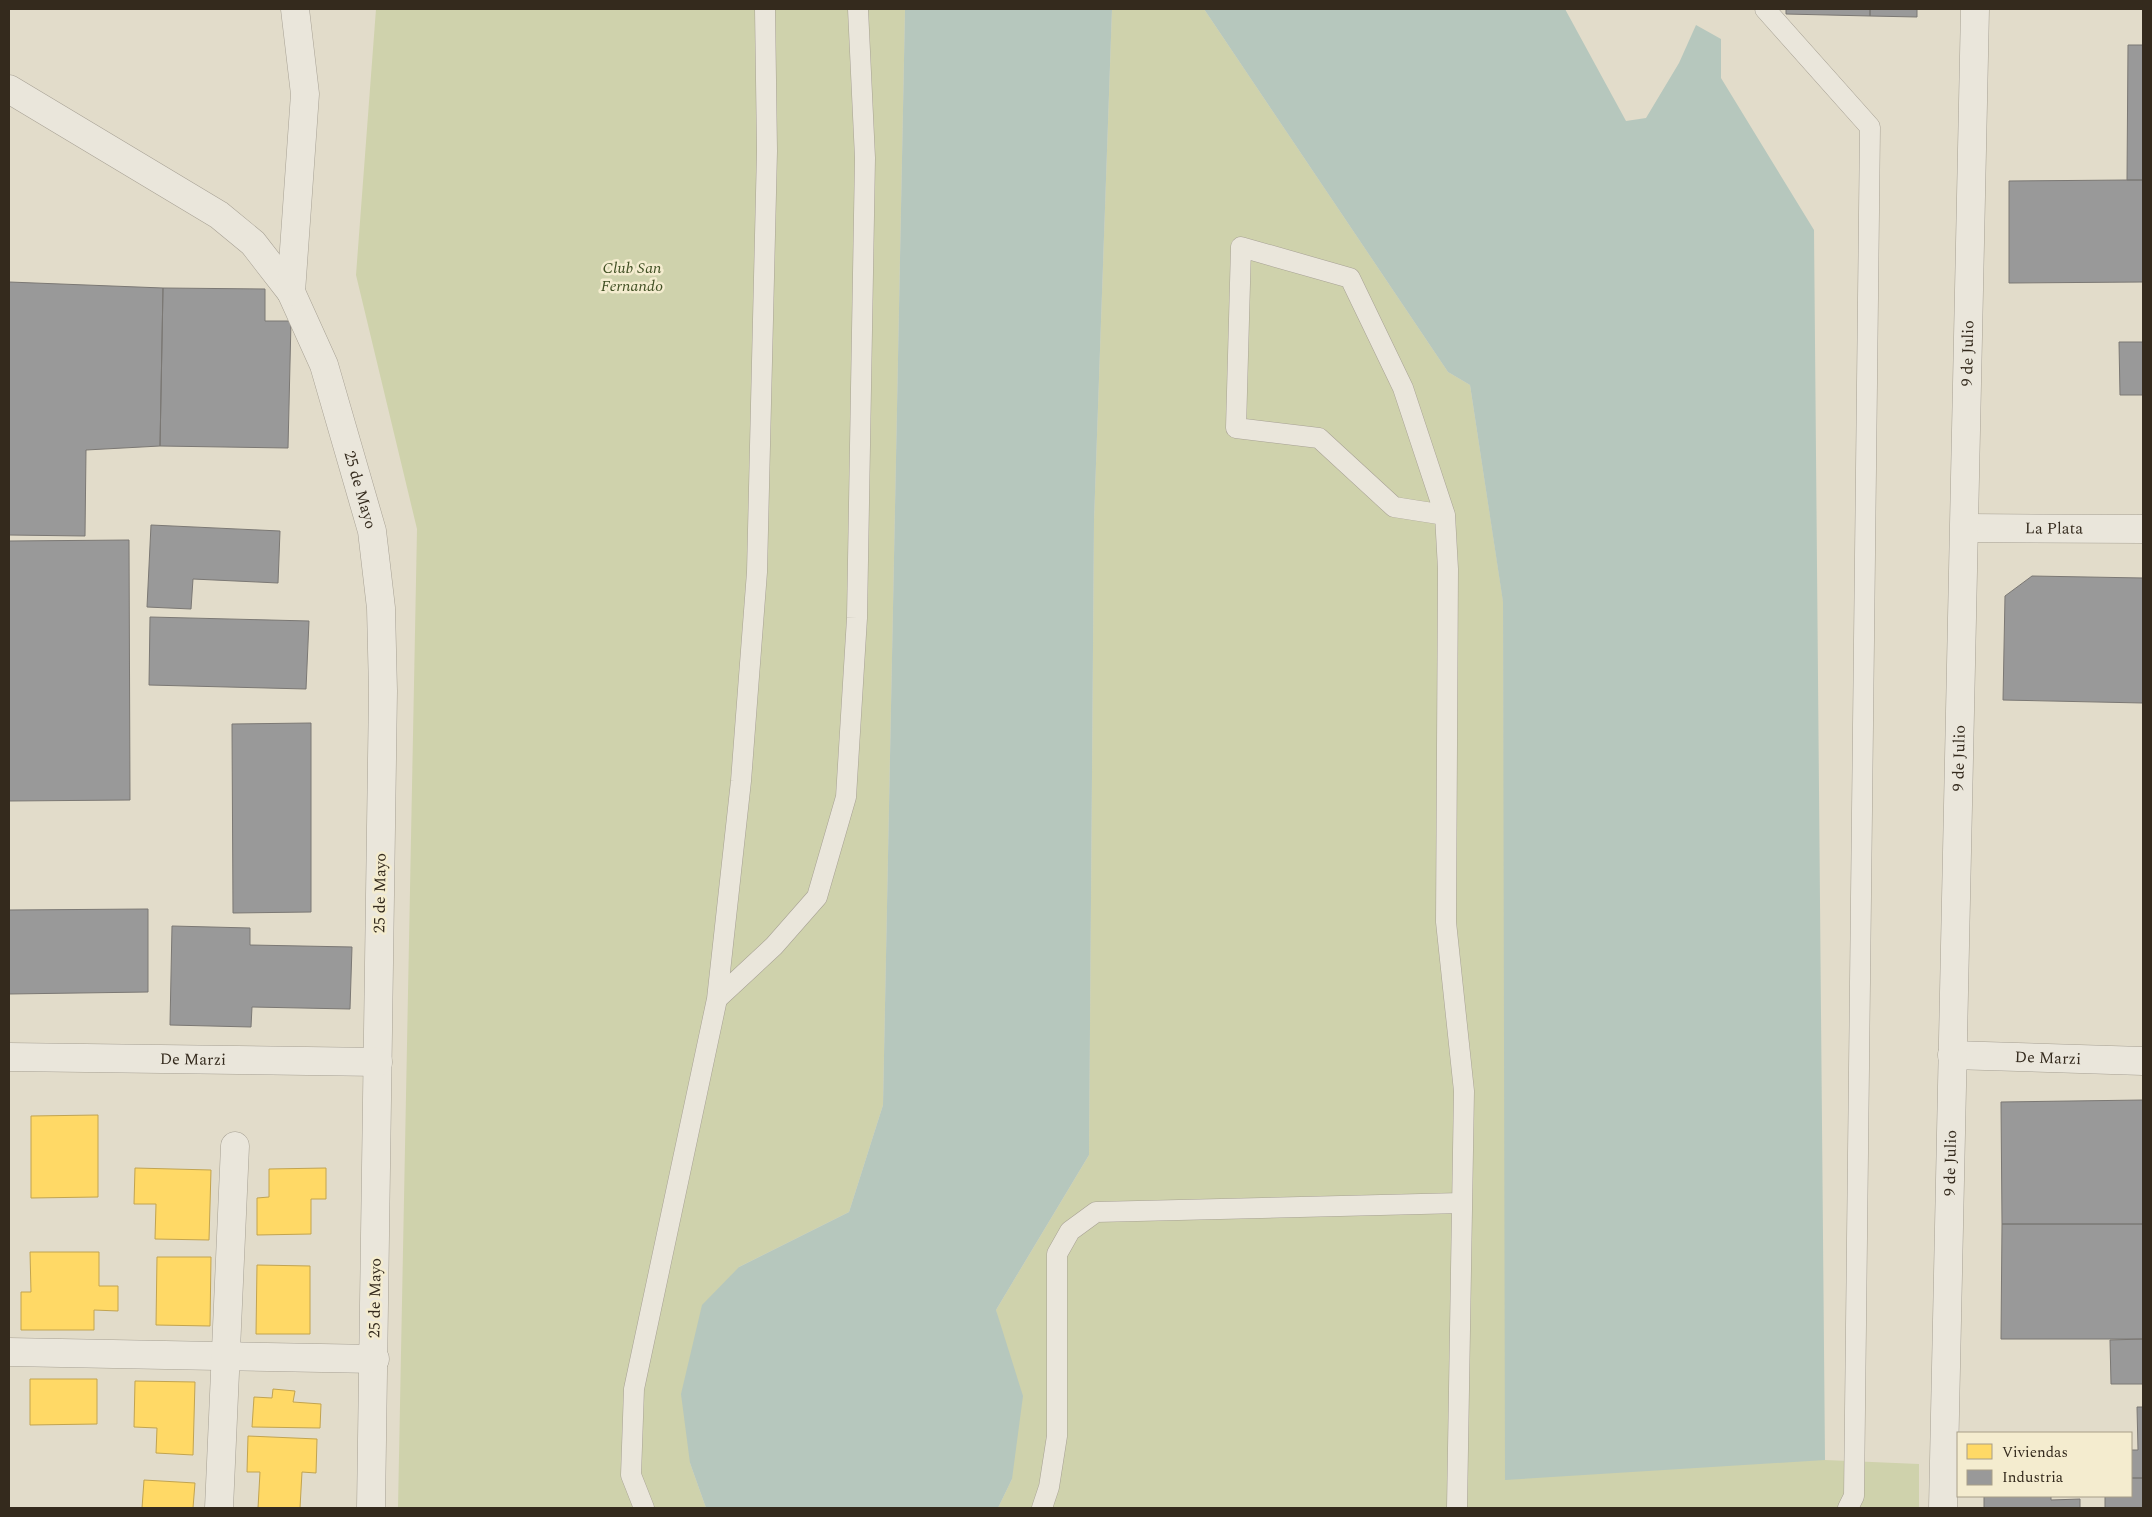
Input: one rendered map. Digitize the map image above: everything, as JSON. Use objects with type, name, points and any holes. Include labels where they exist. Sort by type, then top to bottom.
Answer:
[{"type":"street","points":[[291,292],[305,94],[295,9]]},
{"type":"street","name":"9 de Julio","points":[[1943,1508],[1975,9]]},
{"type":"street","points":[[9,89],[219,214],[253,243],[291,292]]},
{"type":"street","name":"25 de Mayo","points":[[291,292],[324,365],[352,460],[372,531],[381,608],[383,691],[372,1508]]},
{"type":"street","name":"La Plata","points":[[1965,528],[2143,529]]},
{"type":"street","name":"De Marzi","points":[[1952,1055],[2143,1060]]},
{"type":"street","name":"De Marzi","points":[[9,1057],[378,1062]]},
{"type":"street","points":[[219,1508],[235,1146]]},
{"type":"street","points":[[9,1352],[375,1359]]},
{"type":"lane","points":[[644,1508],[632,1476],[634,1389],[716,1000],[741,780],[757,572],[766,151],[765,9]]},
{"type":"lane","points":[[716,1000],[774,946],[817,897],[846,797],[856,618],[865,168],[858,9]]},
{"type":"lane","points":[[1765,9],[1870,127],[1854,1496],[1848,1508]]},
{"type":"lane","points":[[1445,515],[1394,507],[1319,438],[1236,428],[1240,247],[1350,278],[1403,388],[1445,515],[1448,569],[1446,922],[1464,1091],[1457,1508]]},
{"type":"lane","points":[[1042,1508],[1049,1487],[1056,1436],[1057,1254],[1070,1231],[1096,1212],[1461,1203]]},
{"type":"green space","name":"Club San Fernando","points":[[376,9],[905,9],[883,1105],[849,1212],[739,1267],[690,1463],[706,1508],[398,1508],[417,529],[356,275]]},
{"type":"green space","points":[[1112,9],[1204,9],[1448,372],[1470,385],[1503,601],[1505,944],[1825,1460],[1919,1464],[1919,1508],[998,1508],[1012,1479],[996,1310],[1089,1155],[1094,521]]},
{"type":"shaded area","points":[[905,9],[1112,9],[1094,521],[1089,1155],[996,1310],[1023,1396],[1012,1479],[998,1508],[706,1508],[690,1463],[681,1394],[702,1305],[739,1267],[849,1212],[883,1105]]},
{"type":"shaded area","points":[[1204,9],[1565,9],[1626,121],[1646,118],[1679,63],[1696,25],[1721,39],[1721,78],[1814,230],[1825,1460],[1505,1480],[1503,602],[1470,385],[1448,372]]},
{"type":"building: Viviendas","points":[[98,1115],[98,1197],[31,1198],[31,1116]]},
{"type":"building: Viviendas","points":[[135,1168],[211,1170],[209,1240],[155,1239],[156,1204],[134,1204]]},
{"type":"building: Viviendas","points":[[326,1168],[326,1199],[311,1199],[311,1234],[257,1235],[257,1198],[269,1197],[269,1169]]},
{"type":"building: Viviendas","points":[[30,1252],[99,1252],[99,1286],[118,1286],[118,1311],[94,1310],[94,1330],[21,1330],[21,1292],[31,1292]]},
{"type":"building: Viviendas","points":[[157,1257],[211,1257],[210,1326],[156,1325]]},
{"type":"building: Viviendas","points":[[257,1265],[310,1266],[310,1334],[256,1334]]},
{"type":"building: Viviendas","points":[[30,1379],[97,1379],[97,1424],[30,1425]]},
{"type":"building: Viviendas","points":[[135,1381],[195,1382],[193,1455],[156,1453],[157,1428],[134,1427]]},
{"type":"building: Viviendas","points":[[273,1389],[295,1391],[293,1402],[321,1404],[320,1428],[252,1427],[254,1397],[272,1398]]},
{"type":"building: Viviendas","points":[[248,1436],[317,1439],[316,1473],[302,1472],[300,1508],[258,1508],[260,1472],[247,1472]]},
{"type":"building: Viviendas","points":[[144,1480],[195,1483],[193,1508],[142,1508]]},
{"type":"building: Industria","points":[[1786,9],[1870,9],[1870,16],[1786,14]]},
{"type":"building: Industria","points":[[1870,9],[1917,9],[1917,17],[1870,16]]},
{"type":"building: Industria","points":[[2128,45],[2143,45],[2143,180],[2127,180]]},
{"type":"building: Industria","points":[[2143,180],[2143,282],[2009,283],[2009,181]]},
{"type":"building: Industria","points":[[9,282],[163,288],[160,446],[86,450],[85,536],[9,535]]},
{"type":"building: Industria","points":[[163,288],[265,289],[265,321],[291,321],[288,448],[160,446]]},
{"type":"building: Industria","points":[[2119,342],[2143,342],[2143,395],[2120,395]]},
{"type":"building: Industria","points":[[151,525],[280,531],[278,583],[193,579],[191,609],[147,607]]},
{"type":"building: Industria","points":[[129,540],[130,800],[9,801],[9,541]]},
{"type":"building: Industria","points":[[2032,576],[2143,578],[2143,703],[2003,700],[2005,596]]},
{"type":"building: Industria","points":[[150,617],[309,621],[306,689],[149,685]]},
{"type":"building: Industria","points":[[311,723],[311,912],[233,913],[232,724]]},
{"type":"building: Industria","points":[[148,909],[148,992],[9,994],[9,910]]},
{"type":"building: Industria","points":[[172,926],[250,928],[250,945],[352,947],[350,1009],[252,1007],[251,1027],[170,1025]]},
{"type":"building: Industria","points":[[2143,1100],[2143,1224],[2002,1224],[2001,1102]]},
{"type":"building: Industria","points":[[2002,1224],[2143,1224],[2143,1339],[2001,1339]]},
{"type":"building: Industria","points":[[2143,1339],[2143,1384],[2111,1384],[2110,1340]]},
{"type":"building: Industria","points":[[2137,1407],[2143,1407],[2143,1478],[2132,1478],[2132,1450],[2138,1450]]},
{"type":"building: Industria","points":[[2132,1478],[2143,1478],[2143,1508],[2105,1508],[2105,1497],[2132,1497]]},
{"type":"building: Industria","points":[[1984,1497],[2051,1497],[2051,1500],[2080,1499],[2080,1508],[1984,1508]]}]
